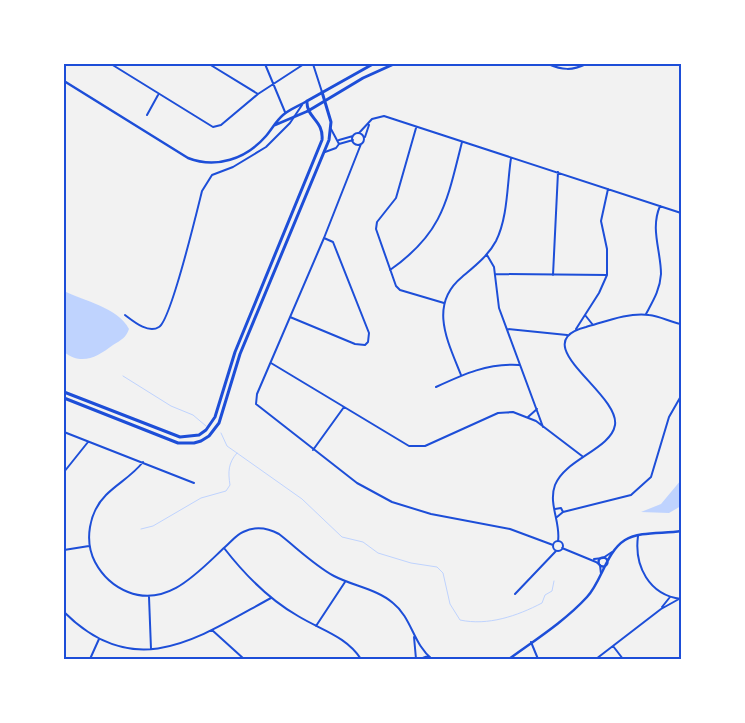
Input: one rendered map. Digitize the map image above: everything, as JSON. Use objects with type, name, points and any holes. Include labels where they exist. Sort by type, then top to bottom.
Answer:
[{"type":"main road","points":[[64,392],[180,437],[193,437],[206,430],[215,417],[235,352],[312,166],[323,133],[322,127],[308,111],[305,102],[373,64]]},
{"type":"main road","points":[[308,111],[363,78],[394,64]]},
{"type":"main road","points":[[64,398],[178,443],[194,443],[208,436],[218,423],[240,354],[325,152],[331,130],[326,100],[322,92]]},
{"type":"main road","points":[[312,166],[318,169]]},
{"type":"street","points":[[111,64],[208,125],[218,126],[258,94],[304,64]]},
{"type":"street","points":[[209,64],[258,94]]},
{"type":"street","points":[[265,64],[272,84],[286,112]]},
{"type":"street","points":[[313,64],[322,92]]},
{"type":"street","points":[[548,64],[560,69],[571,70],[586,64]]},
{"type":"street","points":[[64,81],[188,158],[203,163],[215,164],[235,158],[259,143],[286,112],[305,102]]},
{"type":"street","points":[[146,115],[159,94]]},
{"type":"street","points":[[125,315],[148,329],[159,328],[163,324],[171,304],[202,192],[209,178],[216,173],[233,167],[266,147],[290,124],[305,102]]},
{"type":"street","points":[[273,126],[308,111]]},
{"type":"street","points":[[339,140],[360,133],[380,116],[681,213]]},
{"type":"street","points":[[370,123],[324,238],[257,394],[256,404],[357,483],[392,502],[430,514],[510,529],[553,545],[556,551]]},
{"type":"street","points":[[416,128],[396,198],[378,222],[376,229],[390,270],[400,290],[444,303]]},
{"type":"street","points":[[331,130],[339,140],[339,144]]},
{"type":"street","points":[[360,133],[364,138]]},
{"type":"street","points":[[353,136],[355,144],[361,144]]},
{"type":"street","points":[[325,152],[336,148],[339,144],[353,140]]},
{"type":"street","points":[[390,270],[408,257],[434,228],[449,196],[462,142]]},
{"type":"street","points":[[461,375],[442,323],[444,303],[452,286],[487,255],[500,231],[511,158]]},
{"type":"street","points":[[552,275],[558,172]]},
{"type":"street","points":[[576,330],[607,275],[607,249],[601,220],[608,189]]},
{"type":"street","points":[[646,314],[656,297],[660,285],[656,218],[660,206]]},
{"type":"street","points":[[290,317],[355,344],[365,345],[368,342],[369,333],[333,242],[324,238]]},
{"type":"street","points":[[487,255],[495,274],[496,298],[544,427]]},
{"type":"street","points":[[495,274],[607,275]]},
{"type":"street","points":[[562,548],[562,544],[558,541],[557,517],[553,499],[556,484],[560,475],[611,435],[616,416],[610,404],[566,354],[565,341],[567,336],[576,330],[593,325],[646,314],[681,324]]},
{"type":"street","points":[[585,315],[593,325]]},
{"type":"street","points":[[507,329],[567,336]]},
{"type":"street","points":[[271,363],[403,443],[417,447],[498,412],[513,412],[528,417],[544,427],[583,456]]},
{"type":"street","points":[[436,387],[461,375],[488,366],[520,365]]},
{"type":"street","points":[[557,517],[564,512],[631,495],[651,477],[669,417],[681,396]]},
{"type":"street","points":[[313,450],[344,408]]},
{"type":"street","points":[[528,417],[537,409]]},
{"type":"street","points":[[64,432],[194,483]]},
{"type":"street","points":[[64,472],[88,442]]},
{"type":"street","points":[[143,462],[136,472],[106,495],[98,505],[90,527],[92,558],[107,580],[133,594],[149,596],[174,590],[242,532],[260,528],[270,529],[318,565],[346,582],[375,592],[393,602],[405,616],[414,635],[432,659]]},
{"type":"street","points":[[555,509],[561,508],[564,512]]},
{"type":"street","points":[[600,580],[599,561],[625,540],[638,536],[681,531]]},
{"type":"street","points":[[638,536],[636,549],[643,574],[651,585],[670,597],[680,599]]},
{"type":"street","points":[[553,545],[558,541]]},
{"type":"street","points":[[64,550],[90,546]]},
{"type":"street","points":[[224,548],[244,573],[271,598],[316,626],[347,642],[362,659]]},
{"type":"street","points":[[515,594],[556,551],[562,548],[591,559],[604,567],[607,564]]},
{"type":"street","points":[[509,659],[586,598],[600,580],[615,549]]},
{"type":"street","points":[[591,559],[603,558],[607,560],[607,564]]},
{"type":"street","points":[[316,626],[346,582]]},
{"type":"street","points":[[149,596],[151,650]]},
{"type":"street","points":[[661,609],[670,597]]},
{"type":"street","points":[[64,612],[76,624],[99,639],[134,649],[151,650],[183,644],[271,598]]},
{"type":"street","points":[[596,659],[661,609],[680,599]]},
{"type":"street","points":[[212,630],[244,659]]},
{"type":"street","points":[[414,635],[418,659],[428,656]]},
{"type":"street","points":[[90,659],[99,639]]},
{"type":"street","points":[[532,642],[538,659]]},
{"type":"street","points":[[613,646],[623,659]]},
{"type":"water","points":[[64,291],[117,315],[129,329],[126,335],[101,353],[89,358],[77,358],[64,352]]},
{"type":"water","points":[[681,480],[681,506],[669,513],[641,512],[661,504]]},
{"type":"waterway","points":[[123,376],[171,406],[193,415],[206,426]]},
{"type":"waterway","points":[[221,433],[227,446],[302,499],[342,537],[363,542],[378,553],[411,563],[437,567],[443,573],[450,604],[460,620],[471,622],[492,621],[523,612],[542,603],[545,595],[552,591],[554,581]]},
{"type":"waterway","points":[[141,529],[153,526],[201,498],[226,491],[230,485],[230,464],[237,453]]}]
